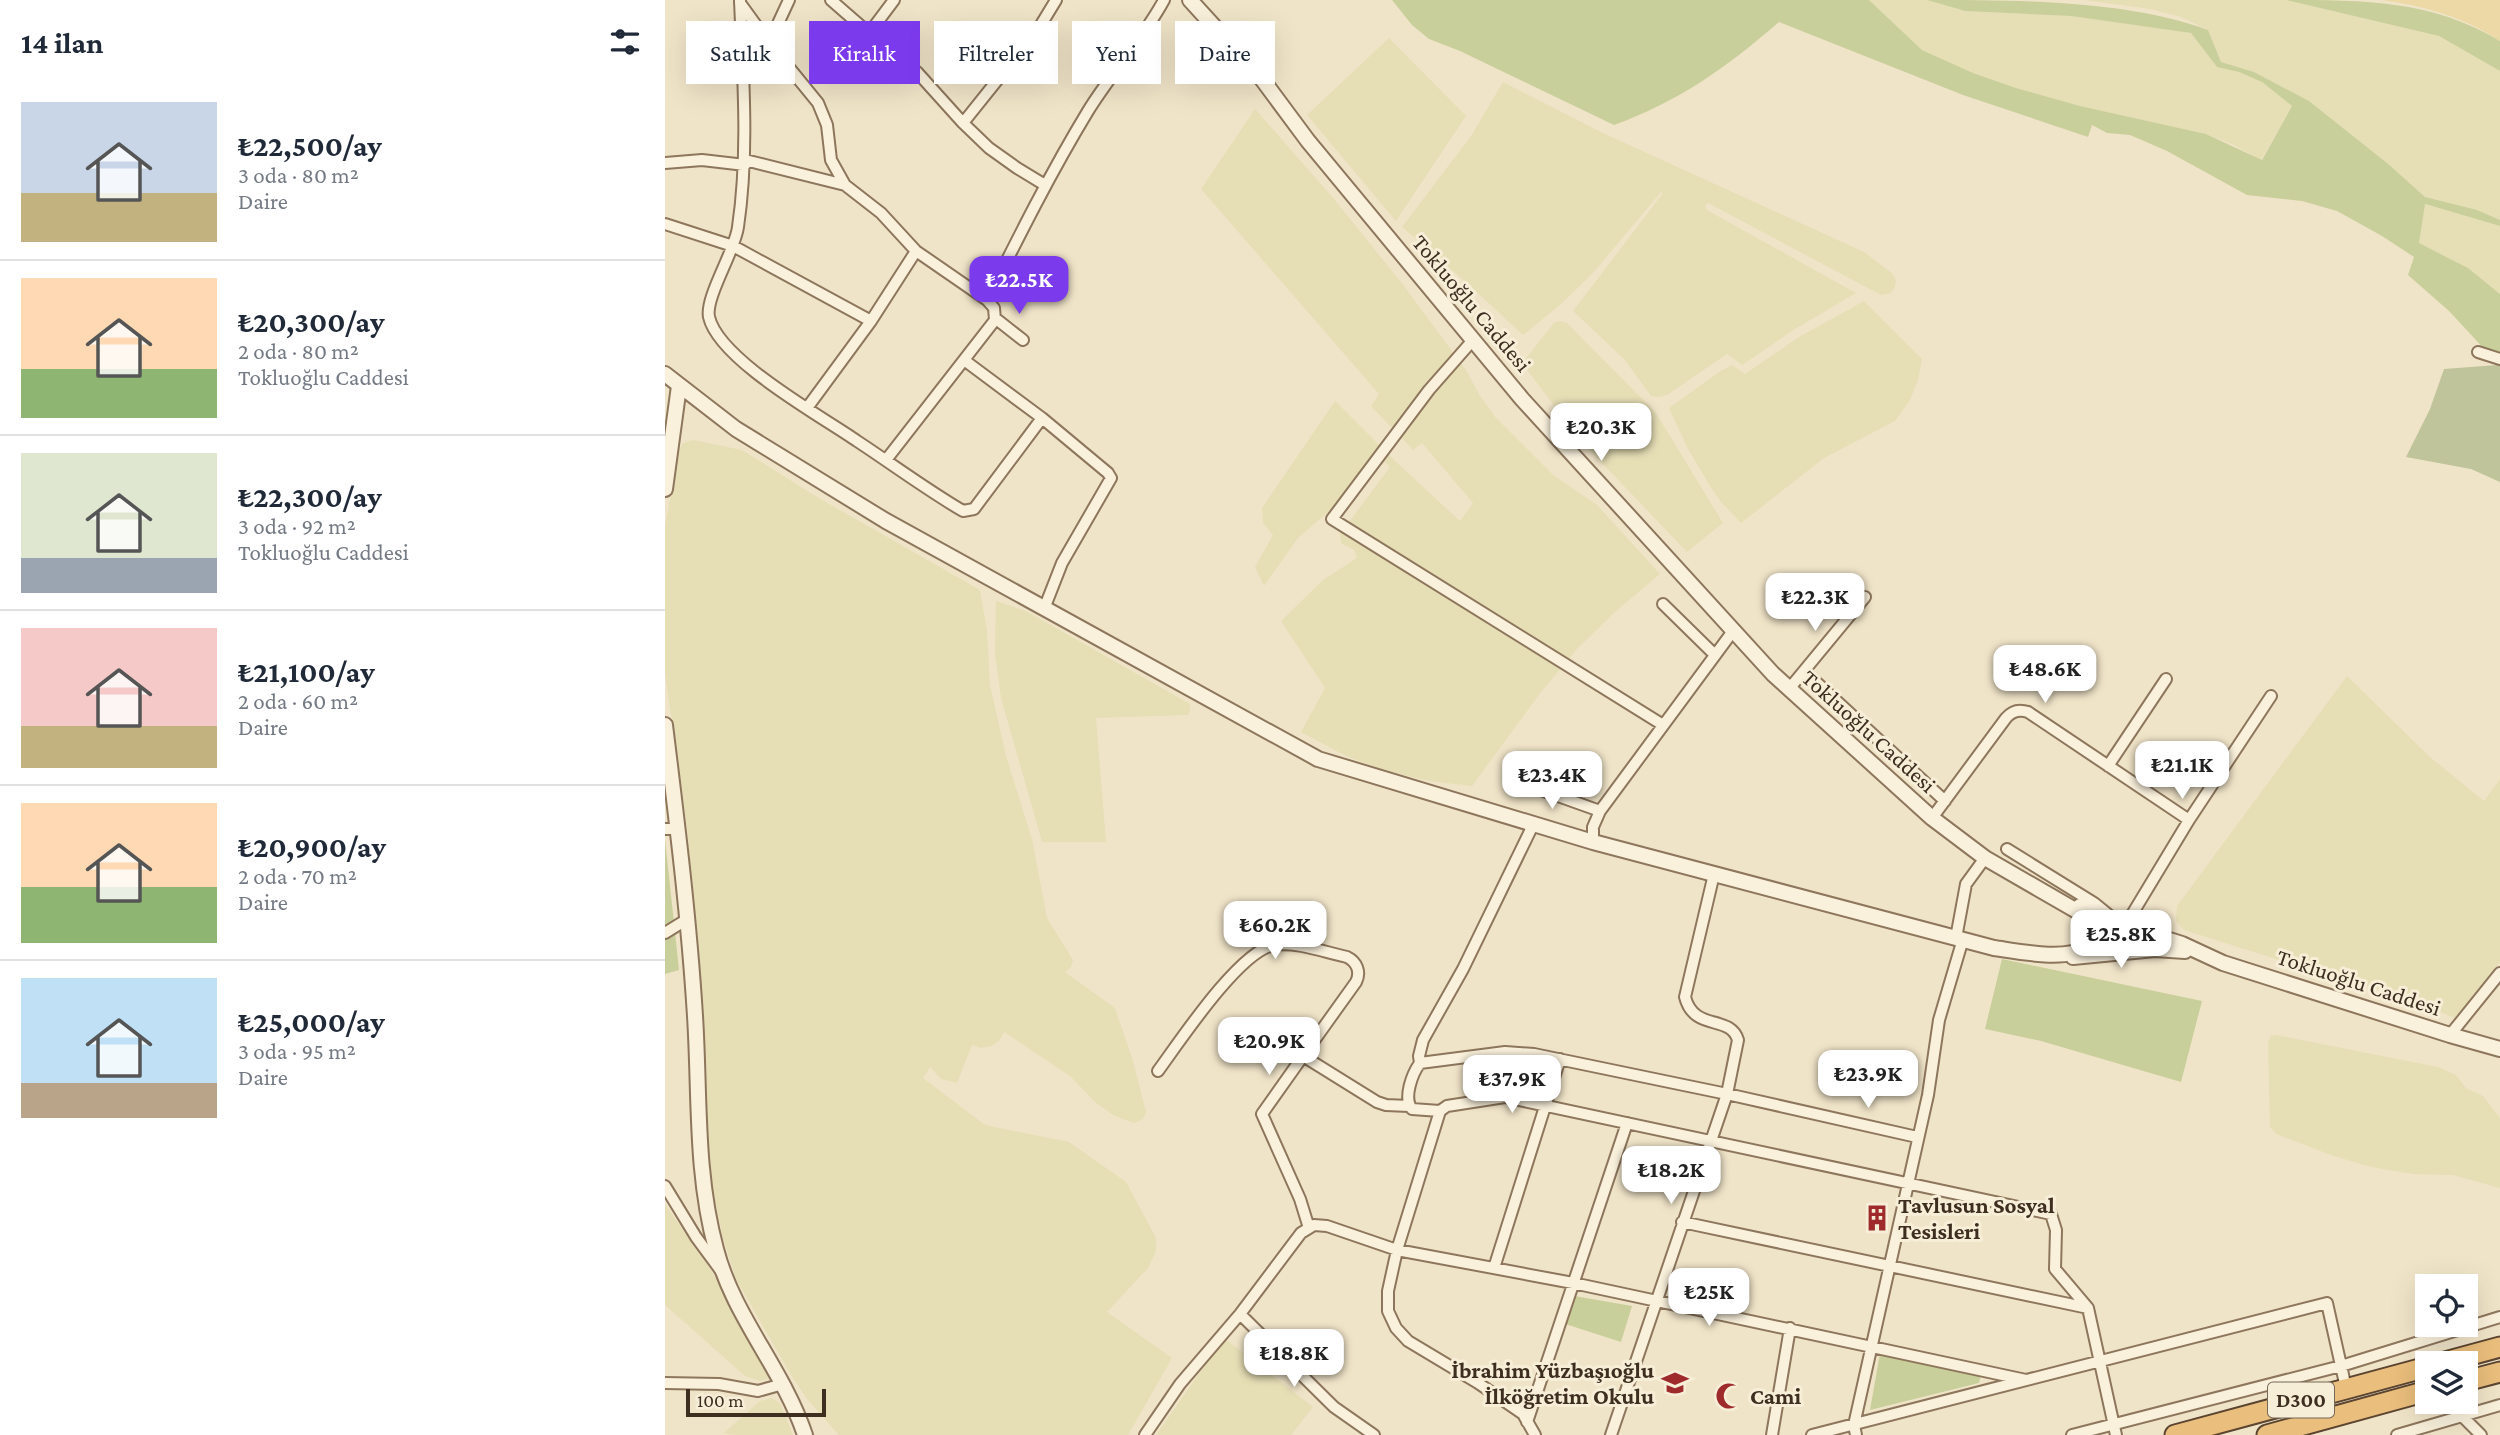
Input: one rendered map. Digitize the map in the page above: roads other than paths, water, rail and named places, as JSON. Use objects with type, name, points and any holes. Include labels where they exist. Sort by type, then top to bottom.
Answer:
[{"type":"highway","points":[[2478,1353],[2500,1347]]},
{"type":"highway","name":"D300","points":[[2175,1435],[2415,1370]]},
{"type":"highway","points":[[2478,1378],[2500,1372]]},
{"type":"highway","name":"D300","points":[[2267,1435],[2415,1394]]},
{"type":"street","points":[[779,21],[789,0]]},
{"type":"street","points":[[831,0],[857,21]]},
{"type":"street","points":[[878,21],[894,0]]},
{"type":"street","points":[[963,123],[1039,28],[1056,0]]},
{"type":"street","points":[[987,300],[1045,185],[1089,110],[1164,0]]},
{"type":"street","name":"Tokluoğlu Caddesi","points":[[1190,0],[1262,79],[1308,141],[1555,437],[1789,689],[1933,818],[1985,858],[2086,917],[2100,944],[2113,953]]},
{"type":"street","points":[[740,2],[753,21]]},
{"type":"street","points":[[740,2],[740,21]]},
{"type":"street","points":[[795,75],[818,103],[827,125],[833,166],[845,185],[881,213],[916,251],[987,300],[994,309],[995,318],[886,460]]},
{"type":"street","points":[[920,76],[963,123],[1003,159],[1045,185]]},
{"type":"street","points":[[742,84],[745,162],[738,232],[708,308],[712,326],[718,336],[743,362],[807,408],[961,510],[971,511],[1042,418]]},
{"type":"street","points":[[665,163],[702,160],[745,162],[845,185]]},
{"type":"street","points":[[665,224],[733,246],[871,321]]},
{"type":"street","points":[[807,408],[871,321],[916,251]]},
{"type":"street","points":[[995,318],[1023,340]]},
{"type":"street","points":[[1473,340],[1429,390],[1332,519],[1663,726]]},
{"type":"street","points":[[2478,352],[2500,359]]},
{"type":"street","points":[[964,360],[1042,418],[1108,472],[1111,478],[1062,563],[1044,609]]},
{"type":"street","points":[[665,374],[736,429],[909,534],[1318,759],[1532,825],[1994,948],[2068,957],[2155,949],[2193,951]]},
{"type":"street","points":[[665,489],[679,386]]},
{"type":"street","points":[[1789,689],[1865,597]]},
{"type":"street","points":[[1663,604],[1715,655]]},
{"type":"street","points":[[1593,842],[1593,827],[1599,811],[1733,631]]},
{"type":"street","points":[[1804,671],[1945,801]]},
{"type":"street","points":[[2108,766],[2166,679]]},
{"type":"street","points":[[2054,954],[2083,949],[2097,935],[2119,923],[2271,696]]},
{"type":"street","points":[[1933,818],[2006,718],[2016,711],[2028,712],[2189,820]]},
{"type":"street","points":[[665,725],[671,829],[686,920],[695,1012],[698,1128],[702,1178],[710,1224],[724,1275],[737,1305],[783,1384],[805,1435]]},
{"type":"street","points":[[1516,781],[1599,811]]},
{"type":"street","points":[[1409,1106],[1407,1098],[1420,1063],[1423,1040],[1463,969],[1532,825]]},
{"type":"street","points":[[2007,849],[2109,913],[2119,923],[2128,940],[2113,953]]},
{"type":"street","points":[[1855,1430],[1871,1346],[1928,1096],[1938,1020],[1959,939],[1966,884],[1985,858]]},
{"type":"street","points":[[1611,1435],[1727,1094],[1738,1041],[1736,1034],[1727,1026],[1697,1018],[1690,1010],[1685,997],[1714,874]]},
{"type":"street","name":"Tokluoğlu Caddesi","points":[[2049,894],[2119,923],[2182,944],[2193,951],[2500,1049]]},
{"type":"street","points":[[665,933],[686,920]]},
{"type":"street","points":[[1157,1071],[1218,991],[1260,950],[1280,944],[1347,957],[1354,962],[1358,969],[1356,982],[1262,1114],[1300,1199],[1309,1228]]},
{"type":"street","points":[[2450,1035],[2500,973]]},
{"type":"street","points":[[1420,1063],[1505,1052],[1560,1059],[1917,1137]]},
{"type":"street","points":[[1303,1056],[1386,1105],[1440,1111],[1450,1105],[1505,1097],[2051,1214],[2056,1230],[2055,1269],[2088,1308],[2114,1430]]},
{"type":"street","points":[[1495,1268],[1560,1059]]},
{"type":"street","points":[[1440,1111],[1397,1250],[1387,1298],[1388,1311],[1396,1328],[1415,1346],[1523,1414],[1535,1435]]},
{"type":"street","points":[[1527,1422],[1627,1123]]},
{"type":"street","points":[[665,1186],[696,1237],[724,1275]]},
{"type":"street","points":[[1682,1222],[2088,1308]]},
{"type":"street","points":[[1145,1435],[1180,1384],[1240,1314],[1301,1233],[1314,1225],[1327,1226],[1397,1250],[1573,1283],[2026,1380]]},
{"type":"street","points":[[1812,1435],[1855,1430],[2026,1380],[2327,1303],[2346,1388]]},
{"type":"street","points":[[1240,1314],[1334,1407],[1374,1435]]},
{"type":"street","points":[[2072,1435],[2114,1430],[2341,1366],[2500,1317]]},
{"type":"street","points":[[1772,1435],[1790,1328]]},
{"type":"street","points":[[665,1384],[719,1384],[758,1391],[783,1384]]},
{"type":"street","points":[[2397,1435],[2500,1405]]},
{"type":"street","points":[[2463,1416],[2481,1435]]},
{"type":"place","name":"Tavlusun Sosyal Tesisleri","points":[[1877,1218]]},
{"type":"place","name":"İbrahim Yüzbaşıoğlu İlköğretim Okulu","points":[[1675,1383]]},
{"type":"place","name":"Cami","points":[[1729,1396]]}]
